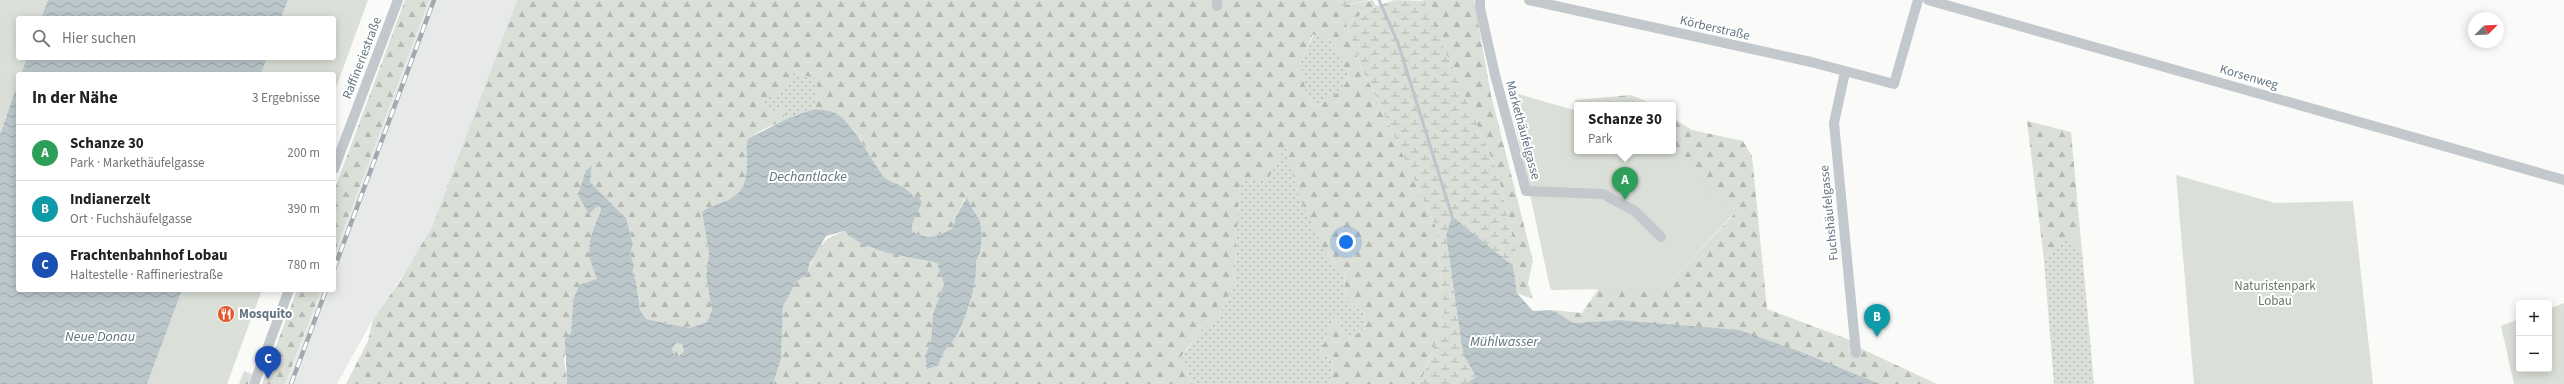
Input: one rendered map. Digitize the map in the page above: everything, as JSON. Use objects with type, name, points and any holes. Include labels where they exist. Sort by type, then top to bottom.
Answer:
[{"type":"street","name":"Raffineriestraße","points":[[336,164],[398,0]]},
{"type":"street","name":"Markethäufelgasse","points":[[1480,0],[1480,8],[1495,75],[1526,191],[1603,194],[1635,211],[1661,237]]},
{"type":"street","name":"Körberstraße","points":[[1529,0],[1894,84],[1918,0]]},
{"type":"street","name":"Korsenweg","points":[[1928,0],[2564,180]]},
{"type":"street","name":"Fuchshäufelgasse","points":[[1845,72],[1834,123],[1856,353]]},
{"type":"street","points":[[254,384],[288,292]]},
{"type":"shaded area","points":[[429,0],[517,0],[432,227],[420,250],[373,319],[337,384],[285,384],[320,292],[336,292],[336,251]]},
{"type":"green space","points":[[0,0],[48,0],[42,16],[16,16],[16,60],[26,60],[22,72],[16,72],[16,89],[0,133]]},
{"type":"green space","points":[[288,0],[368,0],[336,88],[336,72],[262,72],[266,60],[336,60],[336,16],[282,16]]},
{"type":"green space","points":[[405,0],[429,0],[336,251],[336,186]]},
{"type":"green space","points":[[517,0],[1337,0],[1342,6],[1373,0],[1376,6],[1346,23],[1361,68],[1375,94],[1437,229],[1444,318],[1422,379],[1416,384],[1330,384],[1333,359],[1319,355],[1335,316],[1347,340],[1366,328],[1364,311],[1346,302],[1344,272],[1330,264],[1297,191],[1286,146],[1267,181],[1240,180],[1234,286],[1218,317],[1203,328],[1181,357],[1193,384],[773,384],[781,359],[783,306],[796,282],[807,274],[815,253],[827,239],[844,231],[862,244],[901,256],[937,263],[944,284],[933,314],[931,341],[925,356],[927,368],[939,365],[943,354],[960,329],[972,296],[976,261],[980,252],[982,241],[978,217],[965,198],[956,216],[953,228],[938,235],[927,237],[912,231],[911,223],[922,201],[919,197],[914,197],[903,187],[890,182],[884,177],[858,136],[846,121],[831,111],[814,109],[818,91],[815,78],[793,73],[785,89],[764,99],[767,113],[785,106],[784,120],[759,132],[750,141],[746,156],[746,179],[740,193],[736,197],[702,212],[709,254],[706,276],[712,310],[707,322],[689,328],[646,319],[640,310],[636,281],[632,274],[634,265],[630,254],[633,244],[626,218],[590,182],[592,166],[586,170],[589,214],[599,205],[601,210],[591,236],[590,244],[591,260],[597,279],[573,301],[571,333],[564,358],[567,384],[346,384],[368,341],[373,319],[400,281],[432,227]],"holes":[[[1313,34],[1331,40],[1349,76],[1340,91],[1317,107],[1307,96],[1300,64]]]},
{"type":"green space","points":[[1337,0],[1369,0],[1342,6]]},
{"type":"green space","points":[[1395,0],[1424,1],[1497,171],[1516,252],[1513,266],[1452,216],[1446,235],[1463,354],[1476,377],[1465,384],[1416,384],[1422,379],[1444,318],[1437,229],[1375,94],[1361,68],[1346,23],[1376,6]]},
{"type":"green space","points":[[1422,0],[1474,0],[1491,95],[1533,261],[1528,283],[1533,299],[1517,293],[1513,266],[1516,252],[1497,171]]},
{"type":"green space","points":[[1314,34],[1331,40],[1349,75],[1340,91],[1317,107],[1307,96],[1300,64]]},
{"type":"green space","points":[[793,73],[815,78],[818,91],[814,109],[784,120],[785,106],[767,114],[764,99],[785,89]]},
{"type":"green space","points":[[1508,91],[1574,110],[1574,154],[1669,154],[1734,213],[1665,288],[1552,290],[1550,288]]},
{"type":"green space","points":[[1631,95],[1648,102],[1575,102],[1575,100]]},
{"type":"green space","points":[[1676,120],[1692,130],[1743,141],[1752,156],[1767,309],[1850,340],[1862,349],[1937,384],[1880,384],[1804,353],[1617,320],[1574,323],[1551,310],[1582,313],[1599,288],[1665,288],[1734,214],[1669,154],[1676,154]]},
{"type":"green space","points":[[2027,121],[2071,132],[2082,251],[2069,237],[2052,249],[2044,260]]},
{"type":"green space","points":[[1286,146],[1297,191],[1344,272],[1346,302],[1364,311],[1366,328],[1347,340],[1335,316],[1319,355],[1333,358],[1330,384],[1193,384],[1181,358],[1203,328],[1218,317],[1234,286],[1240,180]]},
{"type":"green space","name":"Naturistenpark Lobau","points":[[2176,175],[2275,203],[2353,201],[2373,384],[2194,384]]},
{"type":"green space","points":[[2069,237],[2082,251],[2094,384],[2054,384],[2044,260],[2052,249]]},
{"type":"green space","points":[[181,292],[261,292],[227,384],[147,384]]},
{"type":"green space","points":[[296,292],[320,292],[285,384],[262,384]]},
{"type":"green space","points":[[2564,303],[2564,384],[2514,384],[2501,326],[2516,320],[2516,372],[2552,372],[2552,308]]},
{"type":"green space","points":[[676,343],[682,344],[684,351],[679,356],[675,356],[672,348]]},
{"type":"green space","points":[[244,371],[252,374],[248,384],[239,384]]},
{"type":"water","points":[[48,0],[288,0],[282,16],[42,16]]},
{"type":"water","points":[[26,60],[266,60],[262,72],[22,72]]},
{"type":"water","name":"Neue Donau","points":[[16,89],[16,292],[181,292],[147,384],[0,384],[0,134]]},
{"type":"water","name":"Dechantlacke","points":[[814,109],[831,111],[846,121],[884,177],[907,189],[914,197],[919,197],[922,201],[912,226],[912,231],[917,234],[927,237],[938,235],[953,228],[956,216],[967,197],[980,223],[982,234],[980,252],[976,261],[974,287],[966,314],[960,329],[943,354],[939,365],[927,369],[925,356],[931,341],[933,314],[944,284],[937,263],[900,256],[875,249],[863,244],[844,231],[826,236],[810,263],[807,274],[796,282],[783,306],[781,359],[773,384],[567,384],[565,339],[571,333],[573,301],[579,285],[597,279],[590,260],[589,252],[593,229],[601,210],[599,205],[589,214],[578,195],[586,170],[592,166],[590,182],[626,218],[633,244],[630,254],[634,265],[632,274],[636,281],[640,310],[646,319],[689,328],[707,322],[712,310],[706,276],[709,254],[702,212],[732,198],[739,193],[745,179],[748,139],[784,120]],"holes":[[[676,343],[682,344],[684,351],[679,356],[675,356],[672,349]]]},
{"type":"water","name":"Mühlwasser","points":[[1452,216],[1513,266],[1517,293],[1533,311],[1551,310],[1574,323],[1617,320],[1739,330],[1804,353],[1880,384],[1465,384],[1476,377],[1463,354],[1446,235]]},
{"type":"waterway","name":"Mühlwasser","points":[[1379,0],[1398,43],[1452,216]]},
{"type":"railway","points":[[336,264],[434,0]]},
{"type":"railway","points":[[291,384],[325,292]]},
{"type":"place","name":"Schanze 30","points":[[1625,200]]},
{"type":"place","name":"Mosquito","points":[[226,314]]},
{"type":"place","name":"Indianerzelt","points":[[1877,337]]},
{"type":"place","name":"Frachtenbahnhof Lobau","points":[[268,379]]}]
